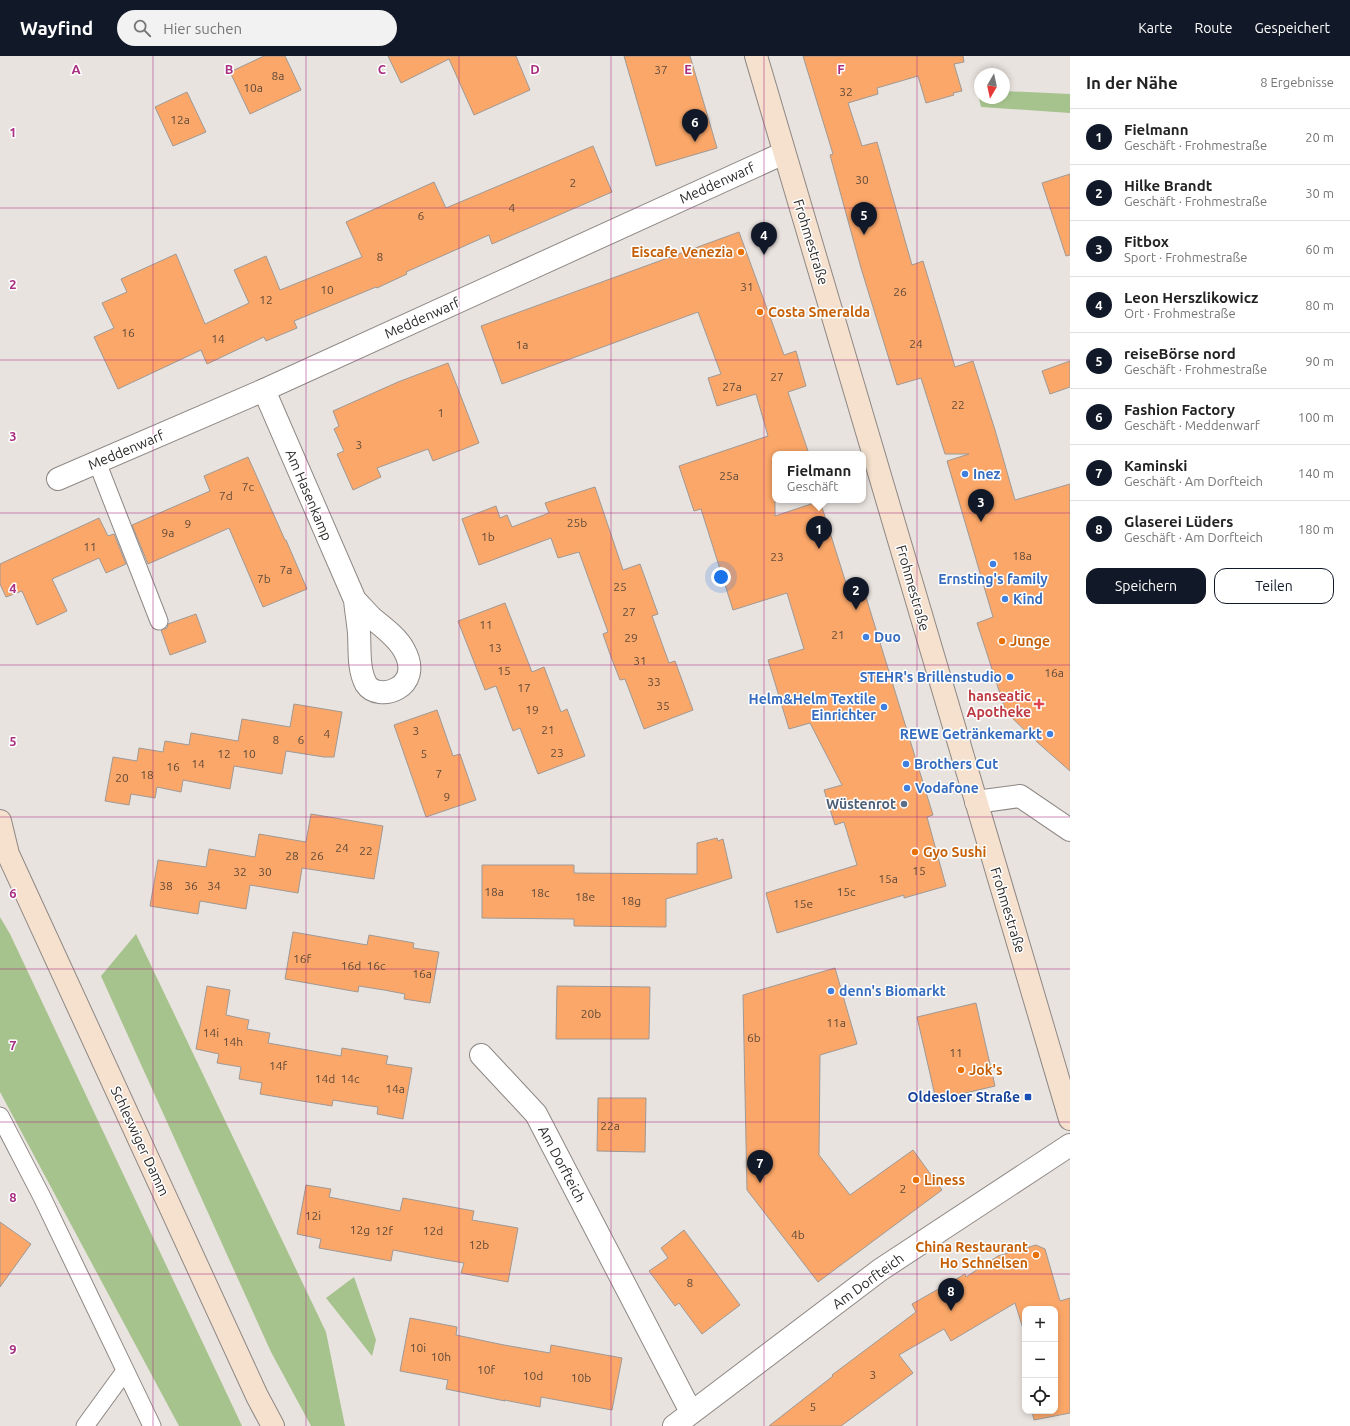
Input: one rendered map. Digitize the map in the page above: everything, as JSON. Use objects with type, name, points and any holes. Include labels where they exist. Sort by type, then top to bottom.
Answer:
[{"type":"street","name":"Frohmestraße","points":[[756,56],[1070,1118]]},
{"type":"street","name":"Meddenwarf","points":[[58,480],[264,390],[784,153]]},
{"type":"street","name":"Am Hasenkamp","points":[[264,390],[355,600]]},
{"type":"street","points":[[976,802],[1020,796],[1063,825]]},
{"type":"street","name":"Schleswiger Damm","points":[[0,821],[4,849],[254,1389],[273,1426]]},
{"type":"street","name":"Am Dorfteich","points":[[481,1055],[536,1114],[691,1412]]},
{"type":"street","name":"Am Dorfteich","points":[[674,1426],[880,1270],[1070,1145]]},
{"type":"lane","points":[[97,462],[159,621]]},
{"type":"lane","points":[[0,1116],[42,1198],[152,1426]]},
{"type":"lane","points":[[85,1426],[125,1371]]},
{"type":"green space","points":[[1010,91],[1070,94],[1070,113],[981,107],[980,104],[1010,104]]},
{"type":"green space","points":[[0,917],[10,934],[242,1426],[179,1426],[0,1092]]},
{"type":"green space","points":[[136,934],[326,1332],[345,1426],[311,1426],[271,1352],[101,976]]},
{"type":"green space","points":[[354,1277],[376,1340],[372,1356],[326,1298]]},
{"type":"building","points":[[264,56],[285,56],[301,90],[250,114],[230,72]]},
{"type":"building","points":[[388,56],[516,56],[530,90],[474,115],[449,59],[401,83]]},
{"type":"building","points":[[624,56],[690,56],[717,148],[656,166]]},
{"type":"building","points":[[803,56],[963,56],[964,62],[954,64],[962,91],[953,93],[954,95],[926,103],[918,76],[877,88],[878,94],[848,103],[862,146],[877,142],[912,265],[923,261],[955,367],[973,361],[1015,500],[1070,484],[1070,771],[1006,712],[977,623],[993,617],[947,461],[969,454],[945,454],[921,378],[897,385],[861,268],[830,155],[833,154]]},
{"type":"building","points":[[187,92],[206,132],[173,146],[155,107]]},
{"type":"building","points":[[593,146],[612,192],[492,244],[489,235],[406,272],[407,274],[377,288],[376,287],[294,321],[297,328],[266,341],[264,337],[207,364],[201,350],[118,389],[94,337],[114,328],[102,303],[127,292],[121,279],[176,254],[205,324],[249,303],[234,270],[266,256],[280,290],[362,257],[346,222],[434,182],[446,208]]},
{"type":"building","points":[[1070,174],[1070,255],[1066,256],[1042,183]]},
{"type":"building","points":[[739,232],[784,355],[796,351],[806,386],[788,392],[808,451],[772,451],[772,503],[775,503],[775,516],[814,503],[821,503],[852,602],[866,597],[933,815],[927,817],[946,886],[904,898],[904,895],[777,933],[766,893],[857,865],[844,822],[835,825],[824,790],[842,785],[810,723],[789,729],[768,660],[804,649],[787,593],[733,610],[701,509],[694,511],[679,466],[768,436],[756,394],[717,406],[708,378],[721,374],[698,312],[502,384],[481,326]]},
{"type":"building","points":[[1070,361],[1070,387],[1050,394],[1042,371]]},
{"type":"building","points":[[448,363],[479,443],[433,461],[428,449],[377,468],[381,477],[353,490],[337,454],[344,451],[334,429],[339,426],[333,411],[398,382]]},
{"type":"building","points":[[248,457],[307,589],[263,607],[229,528],[148,564],[132,525],[210,491],[204,476]]},
{"type":"building","points":[[595,487],[623,570],[640,564],[658,614],[652,616],[669,663],[675,661],[693,710],[644,729],[625,679],[620,680],[611,657],[603,634],[608,632],[579,552],[558,558],[551,538],[479,565],[462,519],[496,506],[500,518],[507,515],[512,527],[549,513],[545,503]]},
{"type":"building","points":[[99,518],[108,536],[114,534],[126,564],[106,573],[99,558],[52,579],[67,611],[37,625],[22,591],[6,597],[0,584],[0,564]]},
{"type":"building","points":[[505,603],[532,672],[544,667],[561,712],[567,709],[585,756],[538,774],[520,728],[513,731],[496,686],[485,690],[458,621]]},
{"type":"building","points":[[196,614],[206,642],[170,655],[161,630],[167,628],[168,624]]},
{"type":"building","points":[[294,704],[342,712],[334,757],[324,757],[286,751],[282,774],[234,766],[230,789],[183,780],[181,792],[157,787],[155,798],[131,794],[129,805],[105,801],[113,757],[137,761],[139,748],[163,752],[165,741],[189,745],[191,733],[238,741],[242,719],[290,727]]},
{"type":"building","points":[[437,710],[453,756],[460,754],[476,800],[426,817],[394,725]]},
{"type":"building","points":[[311,814],[383,826],[374,879],[302,868],[298,893],[250,885],[246,909],[200,901],[198,914],[150,906],[158,860],[206,867],[209,849],[255,857],[259,834],[306,842]]},
{"type":"building","points":[[717,838],[718,841],[723,839],[732,878],[666,899],[666,927],[574,926],[574,919],[482,918],[482,865],[574,865],[574,873],[697,874],[697,843]]},
{"type":"building","points":[[293,932],[367,945],[369,935],[414,943],[413,948],[439,952],[430,1003],[404,999],[405,994],[384,990],[359,986],[358,992],[285,979]]},
{"type":"building","points":[[835,968],[857,1044],[820,1055],[819,1155],[850,1195],[913,1150],[942,1190],[818,1282],[747,1190],[743,995]]},
{"type":"building","points":[[207,986],[230,990],[226,1015],[249,1020],[247,1029],[270,1033],[268,1043],[341,1056],[342,1048],[388,1056],[386,1064],[412,1068],[403,1119],[377,1114],[378,1107],[333,1100],[332,1106],[260,1094],[262,1083],[239,1079],[241,1067],[217,1063],[219,1054],[196,1049]]},
{"type":"building","points":[[557,986],[650,987],[649,1039],[556,1039]]},
{"type":"building","points":[[976,1003],[995,1086],[936,1100],[917,1017]]},
{"type":"building","points":[[598,1098],[646,1098],[645,1152],[597,1151]]},
{"type":"building","points":[[306,1185],[331,1189],[329,1197],[400,1211],[403,1198],[474,1211],[472,1220],[518,1228],[508,1282],[461,1273],[464,1263],[393,1250],[391,1261],[319,1248],[321,1239],[297,1234]]},
{"type":"building","points":[[0,1222],[31,1244],[0,1287]]},
{"type":"building","points":[[684,1230],[740,1305],[702,1334],[679,1303],[675,1306],[649,1271],[668,1258],[661,1248]]},
{"type":"building","points":[[1036,1245],[1045,1249],[1060,1301],[1070,1298],[1070,1413],[1034,1420],[1033,1414],[1058,1414],[1058,1306],[1022,1306],[1022,1325],[1015,1303],[951,1341],[944,1329],[899,1355],[913,1373],[841,1426],[769,1426],[833,1376],[832,1375],[916,1312],[912,1304],[965,1274],[966,1277],[998,1256]]},
{"type":"building","points":[[410,1318],[457,1327],[456,1335],[504,1345],[550,1353],[551,1345],[622,1358],[612,1410],[541,1397],[540,1407],[504,1400],[505,1401],[446,1389],[448,1380],[400,1371]]},
{"type":"place","name":"Fashion Factory","points":[[695,142]]},
{"type":"place","name":"reiseBörse nord","points":[[864,235]]},
{"type":"place","name":"Eiscafe Venezia","points":[[741,252]]},
{"type":"place","name":"Leon Herszlikowicz","points":[[764,255]]},
{"type":"place","name":"Costa Smeralda","points":[[760,312]]},
{"type":"place","name":"Inez","points":[[965,474]]},
{"type":"place","name":"Fitbox","points":[[981,522]]},
{"type":"place","name":"Fielmann","points":[[819,549]]},
{"type":"place","name":"Ernsting's family","points":[[993,564]]},
{"type":"place","name":"Kind","points":[[1005,599]]},
{"type":"place","name":"Hilke Brandt","points":[[856,610]]},
{"type":"place","name":"Duo","points":[[866,637]]},
{"type":"place","name":"Junge","points":[[1002,641]]},
{"type":"place","name":"STEHR's Brillenstudio","points":[[1010,677]]},
{"type":"place","name":"hanseatic Apotheke","points":[[1039,704]]},
{"type":"place","name":"Helm&Helm Textile Einrichter","points":[[884,707]]},
{"type":"place","name":"REWE Getränkemarkt","points":[[1050,734]]},
{"type":"place","name":"Brothers Cut","points":[[906,764]]},
{"type":"place","name":"Vodafone","points":[[907,788]]},
{"type":"place","name":"Wüstenrot","points":[[904,804]]},
{"type":"place","name":"Gyo Sushi","points":[[915,852]]},
{"type":"place","name":"denn's Biomarkt","points":[[831,991]]},
{"type":"place","name":"Jok's","points":[[961,1070]]},
{"type":"place","name":"Oldesloer Straße","points":[[1028,1097]]},
{"type":"place","name":"Liness","points":[[916,1180]]},
{"type":"place","name":"Kaminski","points":[[760,1183]]},
{"type":"place","name":"China Restaurant Ho Schnelsen","points":[[1036,1255]]},
{"type":"place","name":"Glaserei Lüders","points":[[951,1311]]}]
